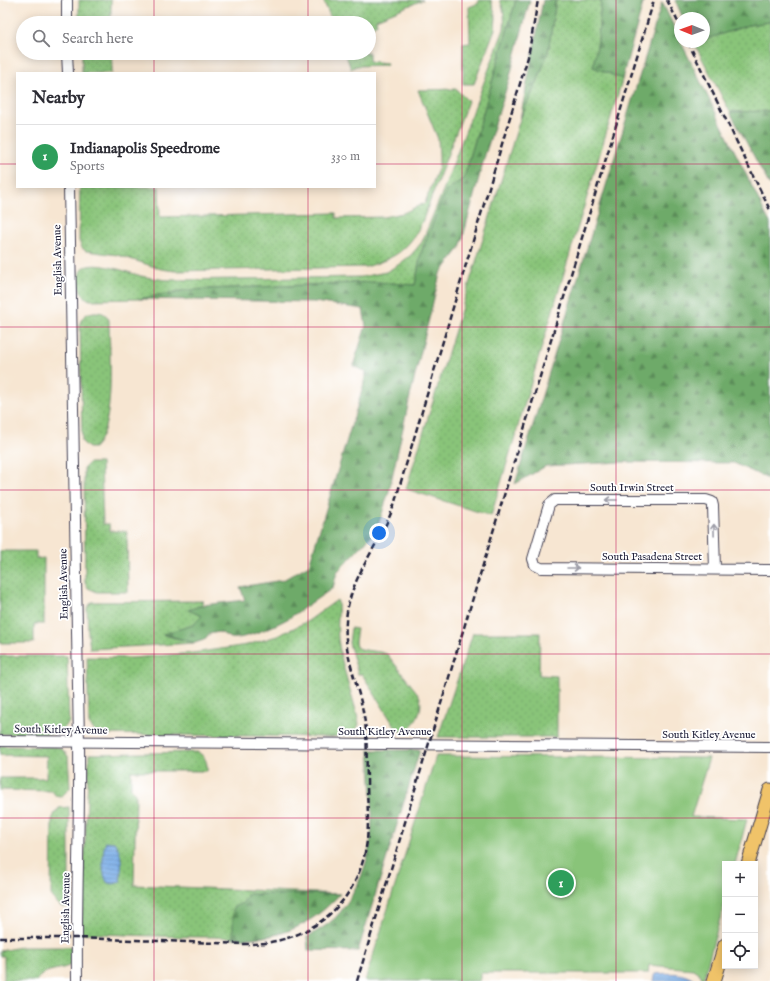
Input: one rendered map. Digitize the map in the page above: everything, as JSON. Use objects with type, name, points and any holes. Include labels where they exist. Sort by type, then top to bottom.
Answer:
[{"type":"main road","points":[[749,861],[770,790]]},
{"type":"main road","points":[[714,981],[722,955]]},
{"type":"street","points":[[67,0],[67,16]]},
{"type":"street","points":[[68,60],[68,72]]},
{"type":"street","name":"English Avenue","points":[[69,188],[80,804],[77,981]]},
{"type":"street","name":"South Irwin Street","points":[[535,565],[533,559],[548,507],[555,500],[706,500],[712,502],[713,506],[715,569]]},
{"type":"street","name":"South Pasadena Street","points":[[535,565],[541,568],[770,570]]},
{"type":"street","name":"South Kitley Avenue","points":[[0,741],[770,747]]},
{"type":"green space","points":[[79,0],[111,0],[111,16],[79,16]]},
{"type":"green space","points":[[323,0],[423,0],[376,19],[376,16],[330,16]]},
{"type":"green space","points":[[478,0],[491,0],[496,18],[495,29],[474,84],[463,84],[463,44],[470,43],[469,7],[479,3]]},
{"type":"green space","points":[[500,0],[516,0],[464,178],[446,191],[421,253],[415,285],[377,282],[186,290],[139,299],[90,300],[83,295],[78,281],[80,272],[83,268],[96,265],[141,276],[173,280],[361,277],[386,272],[398,265],[411,255],[422,242],[444,188],[504,29],[504,14]]},
{"type":"green space","points":[[516,0],[530,0],[509,80],[485,155],[460,248],[440,274],[411,392],[389,491],[375,532],[337,572],[333,588],[289,618],[277,624],[252,635],[243,637],[231,638],[219,632],[209,634],[204,640],[195,643],[163,634],[193,625],[202,616],[188,610],[203,605],[245,600],[240,587],[283,580],[309,565],[363,387],[366,372],[353,366],[366,326],[363,309],[314,302],[139,299],[186,290],[377,282],[415,285],[421,253],[446,191],[464,178]]},
{"type":"green space","points":[[543,0],[556,0],[548,52],[538,80],[520,119]]},
{"type":"green space","points":[[556,0],[601,0],[598,40],[593,67],[623,77],[491,516],[406,489],[520,119],[538,80],[548,52]]},
{"type":"green space","points":[[601,0],[644,0],[622,79],[593,67],[598,40]]},
{"type":"green space","points":[[675,0],[770,0],[770,22],[749,25],[710,38],[710,12],[680,12]]},
{"type":"green space","points":[[662,2],[674,27],[674,48],[684,48],[770,223],[770,480],[734,463],[622,462],[546,466],[515,484]]},
{"type":"green space","points":[[770,22],[770,111],[730,112],[697,48],[710,48],[710,38],[749,25]]},
{"type":"green space","points":[[82,60],[112,60],[112,72],[82,72]]},
{"type":"green space","points":[[348,60],[369,60],[387,63],[386,65],[356,66],[351,69]]},
{"type":"green space","points":[[456,89],[468,101],[417,232],[412,240],[400,252],[385,260],[366,267],[175,271],[161,269],[118,255],[86,251],[82,248],[79,241],[80,188],[159,188],[160,217],[336,213],[336,218],[383,217],[403,213],[425,203],[439,166],[439,155],[438,139],[418,90]]},
{"type":"green space","points":[[770,111],[770,186],[730,112]]},
{"type":"green space","points":[[94,312],[103,313],[109,320],[110,387],[106,423],[101,437],[94,448],[89,448],[82,442],[80,323],[85,315]]},
{"type":"green space","points":[[89,463],[101,463],[103,524],[109,524],[110,531],[127,531],[128,592],[97,592],[88,588],[85,583],[84,468]]},
{"type":"green space","points":[[0,551],[36,551],[36,559],[44,558],[44,624],[34,624],[34,643],[0,643]]},
{"type":"green space","points":[[337,600],[339,645],[359,724],[351,733],[332,737],[97,734],[89,724],[87,657],[132,658],[193,653],[247,645],[277,636],[308,621]]},
{"type":"green space","points":[[203,601],[203,605],[189,610],[202,616],[193,625],[164,635],[195,643],[90,649],[87,608],[92,602]]},
{"type":"green space","points":[[351,628],[357,629],[355,642],[356,647],[387,654],[419,695],[421,700],[420,710],[416,720],[407,733],[397,730],[362,674],[358,674],[349,643]]},
{"type":"green space","points":[[473,633],[540,633],[539,675],[557,676],[557,737],[438,737]]},
{"type":"green space","points":[[0,656],[67,656],[69,722],[61,732],[49,734],[0,734]]},
{"type":"green space","points":[[0,746],[57,747],[63,750],[68,756],[70,788],[62,796],[56,796],[52,791],[0,790],[0,778],[46,778],[47,756],[0,755]]},
{"type":"green space","points":[[369,750],[420,750],[358,951],[308,950],[307,937],[329,924],[347,903],[361,876],[367,859],[372,823]]},
{"type":"green space","points":[[197,752],[202,755],[205,760],[207,771],[131,771],[131,788],[136,796],[134,885],[340,894],[320,913],[304,923],[288,931],[271,936],[238,938],[81,933],[89,754]]},
{"type":"green space","points":[[436,756],[709,758],[691,817],[747,819],[736,861],[722,861],[722,912],[703,980],[700,974],[693,969],[649,965],[648,973],[480,973],[480,981],[365,981]]},
{"type":"green space","points":[[69,807],[69,907],[66,908],[58,904],[51,895],[52,820],[59,808]]},
{"type":"green space","points":[[248,894],[340,894],[316,916],[291,930],[264,937],[233,938],[233,907],[243,903]]},
{"type":"green space","points":[[20,947],[71,947],[71,965],[48,972],[36,981],[4,981],[4,956],[0,956],[0,951]]},
{"type":"water","points":[[106,841],[114,842],[120,855],[120,882],[114,884],[108,883],[104,875],[103,856]]},
{"type":"water","points":[[671,973],[686,976],[695,981],[653,981],[655,974]]},
{"type":"railway","points":[[0,938],[77,938],[245,944],[268,942],[290,937],[309,929],[327,917],[341,902],[353,884],[362,864],[367,841],[367,748],[362,705],[347,646],[346,622],[348,606],[358,576],[381,534],[394,505],[528,57],[538,0]]},
{"type":"railway","points":[[357,981],[654,0]]},
{"type":"railway","points":[[667,0],[674,14]]},
{"type":"railway","points":[[691,48],[770,210]]},
{"type":"place","name":"Indianapolis Speedrome","points":[[561,883]]}]
